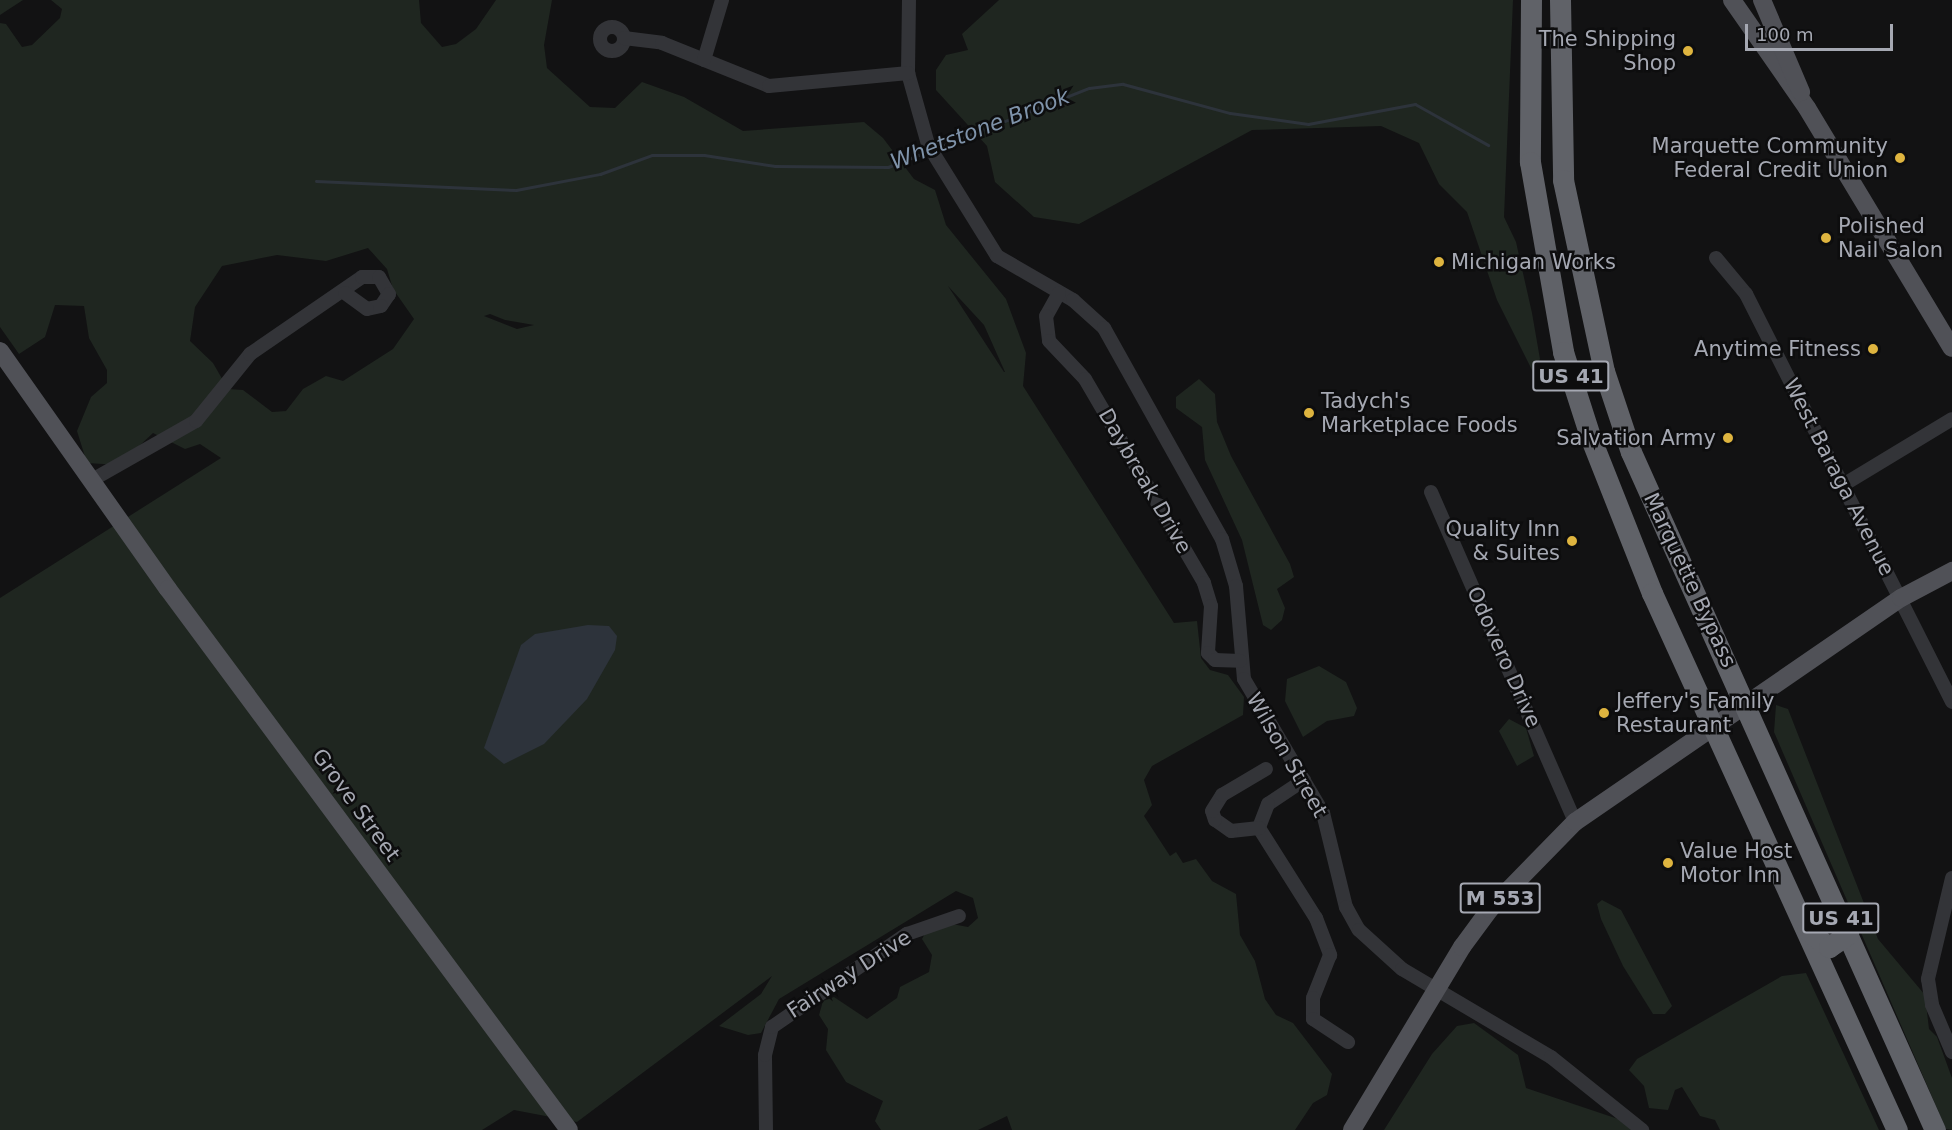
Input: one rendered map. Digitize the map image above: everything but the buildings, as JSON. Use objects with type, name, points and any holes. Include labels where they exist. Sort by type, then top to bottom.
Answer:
[{"type":"highway","name":"Marquette Bypass","points":[[1531,0],[1530,162],[1563,352],[1619,510],[1714,727],[1897,1130]]},
{"type":"highway","name":"Marquette Bypass","points":[[1560,0],[1563,180],[1581,283],[1631,452],[1748,706],[1935,1130]]},
{"type":"highway","points":[[1619,510],[1639,499],[1662,519]]},
{"type":"highway","points":[[1806,930],[1829,946],[1848,934]]},
{"type":"main road","points":[[1732,0],[1808,108],[1952,348]]},
{"type":"main road","points":[[1762,0],[1808,108]]},
{"type":"main road","name":"Grove Street","points":[[0,351],[109,505],[568,1130]]},
{"type":"main road","points":[[1748,706],[1901,598],[1952,571]]},
{"type":"main road","name":"M 553","points":[[1352,1130],[1436,988],[1490,909],[1575,822],[1748,706]]},
{"type":"street","points":[[704,60],[722,0]]},
{"type":"street","name":"Wilson Street","points":[[909,0],[908,73],[932,150],[997,256],[1059,293],[1104,328],[1222,539],[1236,586],[1240,661],[1257,707],[1304,780],[1334,842],[1346,908],[1359,930],[1373,948],[1551,1058],[1642,1130]]},
{"type":"street","points":[[624,38],[662,43],[769,86],[908,73]]},
{"type":"street","name":"West Baraga Avenue","points":[[1716,258],[1746,294],[1952,702]]},
{"type":"street","points":[[92,480],[196,421],[250,354],[345,293]]},
{"type":"street","name":"Daybreak Drive","points":[[1059,293],[1046,316],[1049,341],[1085,379],[1204,583],[1211,606],[1208,652],[1215,660],[1240,661]]},
{"type":"street","points":[[1844,485],[1952,419]]},
{"type":"street","name":"Odovero Drive","points":[[1431,492],[1575,822]]},
{"type":"street","points":[[1259,828],[1231,831],[1215,820],[1212,811],[1222,795],[1266,769]]},
{"type":"street","points":[[1259,828],[1268,804],[1304,780]]},
{"type":"street","points":[[1259,828],[1316,918],[1330,955],[1313,998],[1313,1019],[1348,1042]]},
{"type":"street","points":[[1952,878],[1928,979],[1932,1005],[1952,1052]]},
{"type":"street","name":"Fairway Drive","points":[[766,1130],[765,1055],[772,1027],[907,934],[959,916]]},
{"type":"shaded area","points":[[0,0],[23,0],[0,15]]},
{"type":"shaded area","points":[[51,0],[419,0],[421,23],[442,47],[456,44],[476,29],[496,0],[552,0],[544,45],[547,68],[590,107],[615,108],[642,82],[684,97],[743,131],[864,122],[883,138],[914,179],[935,190],[946,225],[1006,299],[1026,353],[1023,386],[1174,623],[1197,621],[1201,658],[1210,670],[1228,675],[1244,697],[1243,715],[1152,766],[1144,780],[1152,805],[1144,816],[1170,856],[1176,852],[1183,863],[1196,859],[1212,881],[1236,894],[1240,935],[1255,961],[1265,999],[1276,1015],[1293,1023],[1332,1074],[1327,1095],[1313,1103],[1295,1130],[1012,1130],[1007,1116],[978,1130],[881,1130],[875,1121],[883,1101],[846,1082],[826,1050],[828,1029],[819,1015],[823,1001],[834,997],[867,1019],[897,998],[900,987],[929,972],[932,955],[922,939],[928,928],[941,922],[968,927],[978,918],[973,898],[956,891],[779,999],[761,1033],[748,1035],[719,1026],[761,994],[772,976],[577,1122],[514,1110],[482,1130],[0,1130],[0,598],[221,458],[200,444],[185,449],[153,433],[119,465],[87,463],[77,431],[91,397],[107,383],[107,370],[89,338],[84,306],[55,305],[45,337],[19,354],[0,327],[0,23],[6,24],[22,47],[32,45],[60,18],[62,9]],"holes":[[[368,248],[387,269],[393,289],[414,319],[393,349],[343,381],[326,376],[303,389],[286,411],[272,412],[243,390],[228,389],[213,363],[190,341],[195,307],[222,266],[277,255],[326,261]],[[948,286],[984,325],[1004,372]],[[490,314],[505,320],[534,325],[517,329],[484,316]]]},
{"type":"shaded area","points":[[999,0],[1513,0],[1504,217],[1516,242],[1532,313],[1540,359],[1533,372],[1497,300],[1467,212],[1439,184],[1419,143],[1381,126],[1252,130],[1079,224],[1034,217],[995,182],[987,146],[936,90],[936,70],[946,55],[968,50],[962,34]]},
{"type":"shaded area","points":[[1199,379],[1215,394],[1217,422],[1231,456],[1290,564],[1294,577],[1277,589],[1285,608],[1282,620],[1271,630],[1263,625],[1242,540],[1205,460],[1202,427],[1176,408],[1176,397]]},
{"type":"shaded area","points":[[588,625],[609,626],[617,636],[615,650],[587,699],[544,744],[504,764],[484,748],[521,645],[535,634]]},
{"type":"shaded area","points":[[1319,666],[1346,682],[1357,708],[1354,716],[1327,721],[1303,737],[1285,701],[1287,679]]},
{"type":"shaded area","points":[[1776,705],[1788,709],[1878,939],[1925,995],[1929,1029],[1937,1037],[1952,1078],[1952,1130],[1946,1129],[1774,732]]},
{"type":"shaded area","points":[[1509,719],[1526,728],[1534,756],[1517,766],[1499,731]]},
{"type":"shaded area","points":[[1602,900],[1621,910],[1672,1006],[1665,1014],[1653,1014],[1623,966],[1601,919],[1597,904]]},
{"type":"shaded area","points":[[1806,973],[1879,1130],[1720,1130],[1715,1120],[1700,1116],[1682,1087],[1675,1090],[1668,1110],[1649,1108],[1644,1086],[1629,1070],[1637,1059],[1782,976]]},
{"type":"shaded area","points":[[1474,1023],[1518,1055],[1526,1088],[1627,1122],[1632,1130],[1384,1130],[1432,1054],[1457,1026]]},
{"type":"waterway","name":"Whetstone Brook","points":[[316,181],[516,190],[600,174],[652,155],[704,155],[775,166],[888,167],[1089,88],[1123,84],[1230,113],[1308,124],[1415,104],[1488,145]]},
{"type":"place","name":"The Shipping Shop","points":[[1688,51]]},
{"type":"place","name":"Marquette Community Federal Credit Union","points":[[1900,158]]},
{"type":"place","name":"Polished Nail Salon","points":[[1826,238]]},
{"type":"place","name":"Michigan Works","points":[[1439,262]]},
{"type":"place","name":"Anytime Fitness","points":[[1873,349]]},
{"type":"place","name":"Tadych's Marketplace Foods","points":[[1309,413]]},
{"type":"place","name":"Salvation Army","points":[[1728,438]]},
{"type":"place","name":"Quality Inn & Suites","points":[[1572,541]]},
{"type":"place","name":"Jeffery's Family Restaurant","points":[[1604,713]]},
{"type":"place","name":"Value Host Motor Inn","points":[[1668,863]]}]
